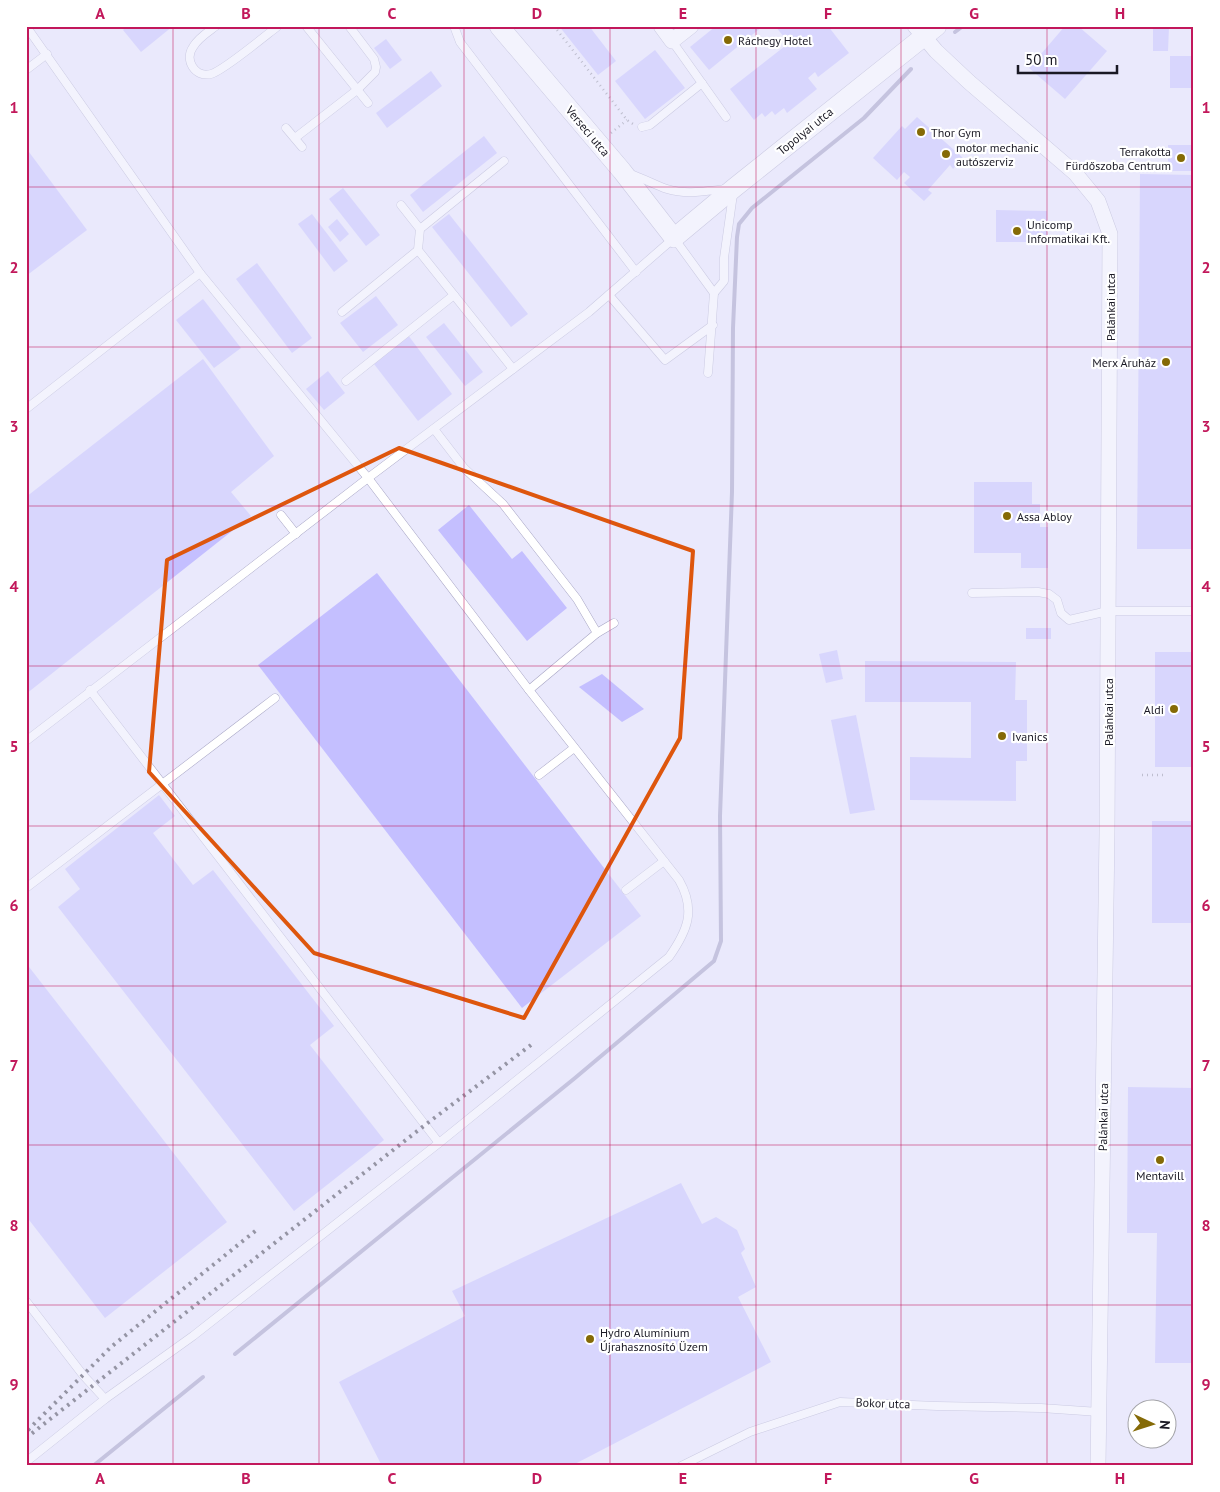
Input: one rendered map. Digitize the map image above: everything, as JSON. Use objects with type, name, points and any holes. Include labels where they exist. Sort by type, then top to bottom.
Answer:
[{"type":"street","name":"Verseci utca","points":[[499,26],[622,171],[674,238]]},
{"type":"street","points":[[661,26],[672,41],[692,26]]},
{"type":"street","name":"Topolyai utca","points":[[674,238],[925,30]]},
{"type":"street","name":"Palánkai utca","points":[[925,30],[936,51],[969,82],[1075,173],[1098,201],[1110,234],[1108,833],[1098,1466]]},
{"type":"lane","points":[[26,26],[200,273],[368,478],[529,690],[679,880],[689,900],[688,922],[684,933],[669,957],[438,1143],[193,1336],[105,1399],[26,1462]]},
{"type":"lane","points":[[216,26],[198,40],[191,50],[190,61],[198,73],[216,72],[278,26]]},
{"type":"lane","points":[[306,26],[368,103]]},
{"type":"lane","points":[[294,138],[357,90],[372,76],[376,67],[375,63],[348,26]]},
{"type":"lane","points":[[454,26],[460,42],[636,272]]},
{"type":"lane","points":[[672,41],[726,117]]},
{"type":"lane","points":[[26,70],[47,54]]},
{"type":"lane","points":[[642,127],[650,125],[702,83]]},
{"type":"lane","points":[[286,128],[302,147]]},
{"type":"lane","points":[[420,228],[504,161]]},
{"type":"lane","points":[[622,171],[677,191],[695,192],[734,188],[727,230],[724,281],[714,294],[708,373]]},
{"type":"lane","points":[[401,205],[420,228],[418,250],[514,369]]},
{"type":"lane","points":[[26,741],[368,478],[514,369],[609,295],[674,238],[714,294]]},
{"type":"lane","points":[[342,312],[418,250]]},
{"type":"lane","points":[[26,409],[200,273]]},
{"type":"lane","points":[[346,381],[454,295]]},
{"type":"lane","points":[[609,295],[665,360],[712,325]]},
{"type":"lane","points":[[434,429],[464,468],[503,504],[577,600],[597,633]]},
{"type":"lane","points":[[281,515],[296,534]]},
{"type":"lane","points":[[972,594],[1038,592],[1049,594],[1057,600],[1061,613],[1069,620],[1108,611],[1194,611]]},
{"type":"lane","points":[[529,690],[597,633],[614,623]]},
{"type":"lane","points":[[90,690],[438,1143]]},
{"type":"lane","points":[[26,888],[275,698]]},
{"type":"lane","points":[[540,775],[574,748]]},
{"type":"lane","points":[[626,890],[664,861]]},
{"type":"lane","points":[[26,1302],[83,1375],[105,1399]]},
{"type":"lane","name":"Bokor utca","points":[[681,1466],[750,1432],[840,1402],[1041,1408],[1099,1412]]},
{"type":"path","points":[[554,26],[627,120],[634,125],[642,127]]},
{"type":"path","points":[[608,135],[627,120]]},
{"type":"path","points":[[1142,774],[1163,775]]},
{"type":"highlighted area","points":[[399,448],[693,551],[680,738],[524,1018],[314,953],[149,772],[167,560]]},
{"type":"building","points":[[127,26],[173,26],[141,52],[123,30]]},
{"type":"building","points":[[559,26],[589,26],[616,61],[598,75]]},
{"type":"building","points":[[716,26],[763,26],[709,70],[690,47]]},
{"type":"building","points":[[775,26],[828,26],[849,53],[818,77],[815,72],[808,78],[817,89],[787,113],[784,108],[775,115],[772,111],[765,117],[762,113],[754,120],[730,89],[789,43]]},
{"type":"building","points":[[1065,26],[1078,26],[1107,51],[1065,99],[1029,68]]},
{"type":"building","points":[[1153,27],[1169,27],[1168,51],[1153,51]]},
{"type":"building","points":[[386,39],[402,60],[390,69],[374,48]]},
{"type":"building","points":[[655,50],[685,88],[645,119],[615,81]]},
{"type":"building","points":[[1170,56],[1194,56],[1194,88],[1170,88]]},
{"type":"building","points":[[431,71],[442,86],[387,128],[376,113]]},
{"type":"building","points":[[917,117],[963,158],[953,169],[950,165],[928,190],[932,193],[924,201],[904,183],[910,177],[904,172],[897,180],[873,158],[902,126],[905,129]]},
{"type":"building","points":[[484,136],[497,153],[423,212],[410,195]]},
{"type":"building","name":"Terrakotta Fürdőszoba Centrum","points":[[1168,145],[1194,145],[1194,171],[1168,171]]},
{"type":"building","points":[[26,148],[87,230],[26,276]]},
{"type":"building","name":"Merx Áruház","points":[[1140,174],[1194,175],[1194,549],[1137,549]]},
{"type":"building","points":[[343,188],[380,235],[366,246],[329,199]]},
{"type":"building","points":[[996,210],[1047,211],[1047,242],[996,242]]},
{"type":"building","points":[[312,214],[348,261],[334,272],[298,224]]},
{"type":"building","points":[[449,214],[528,314],[511,327],[432,227]]},
{"type":"building","points":[[337,219],[349,234],[340,242],[328,227]]},
{"type":"building","points":[[257,263],[312,338],[292,353],[236,279]]},
{"type":"building","points":[[376,296],[398,325],[363,352],[340,323]]},
{"type":"building","points":[[203,299],[241,348],[214,368],[176,320]]},
{"type":"building","points":[[444,323],[483,372],[465,386],[426,337]]},
{"type":"building","points":[[408,335],[452,394],[418,421],[374,364]]},
{"type":"building","points":[[203,359],[274,456],[231,492],[251,516],[26,694],[26,497]]},
{"type":"building","points":[[328,371],[345,393],[324,410],[306,389]]},
{"type":"building","name":"Assa Abloy","points":[[974,482],[1032,482],[1032,504],[1040,504],[1040,527],[1048,527],[1048,568],[1021,568],[1021,553],[974,553]]},
{"type":"building","points":[[469,505],[512,559],[522,551],[567,608],[527,641],[438,530]]},
{"type":"building","points":[[377,573],[641,916],[522,1008],[258,665]]},
{"type":"building","points":[[1026,628],[1051,628],[1051,639],[1026,639]]},
{"type":"building","points":[[837,650],[843,679],[826,683],[819,654]]},
{"type":"building","name":"Aldi","points":[[1155,652],[1194,652],[1194,767],[1155,767]]},
{"type":"building","points":[[865,661],[1016,662],[1015,700],[1027,700],[1027,761],[1016,761],[1016,801],[910,800],[910,757],[971,758],[971,702],[865,702]]},
{"type":"building","points":[[602,674],[644,709],[622,722],[579,687]]},
{"type":"building","points":[[856,715],[875,810],[850,814],[831,720]]},
{"type":"building","points":[[159,795],[175,816],[153,833],[193,885],[213,870],[334,1026],[310,1045],[384,1140],[294,1211],[58,907],[80,889],[65,869]]},
{"type":"building","points":[[1152,821],[1194,821],[1194,923],[1152,923]]},
{"type":"building","points":[[26,963],[227,1222],[105,1318],[26,1216]]},
{"type":"building","name":"Mentavill","points":[[1128,1087],[1194,1088],[1194,1363],[1155,1363],[1157,1233],[1127,1233]]},
{"type":"building","name":"Hydro Alumínium Újrahasznosító Üzem","points":[[681,1183],[702,1224],[716,1217],[737,1230],[745,1249],[741,1253],[756,1287],[738,1297],[771,1362],[571,1466],[382,1466],[339,1382],[465,1316],[452,1291]]},
{"type":"waterway","points":[[955,32],[963,26]]},
{"type":"waterway","points":[[235,1354],[575,1078],[714,961],[721,941],[720,816],[732,492],[733,328],[739,224],[752,208],[864,118],[911,69]]},
{"type":"waterway","points":[[93,1466],[203,1377]]},
{"type":"railway","points":[[26,1438],[425,1125],[531,1045]]},
{"type":"railway","points":[[28,1430],[111,1347],[259,1228]]},
{"type":"place","name":"Ráchegy Hotel","points":[[728,40]]},
{"type":"place","name":"Thor Gym","points":[[921,132]]},
{"type":"place","name":"motor mechanic autószerviz","points":[[946,154]]},
{"type":"place","name":"Terrakotta Fürdőszoba Centrum","points":[[1181,158]]},
{"type":"place","name":"Unicomp Informatikai Kft.","points":[[1017,231]]},
{"type":"place","name":"Merx Áruház","points":[[1166,362]]},
{"type":"place","name":"Assa Abloy","points":[[1007,516]]},
{"type":"place","name":"Aldi","points":[[1174,709]]},
{"type":"place","name":"Ivanics","points":[[1002,736]]},
{"type":"place","name":"Mentavill","points":[[1160,1160]]},
{"type":"place","name":"Hydro Alumínium Újrahasznosító Üzem","points":[[590,1339]]}]
